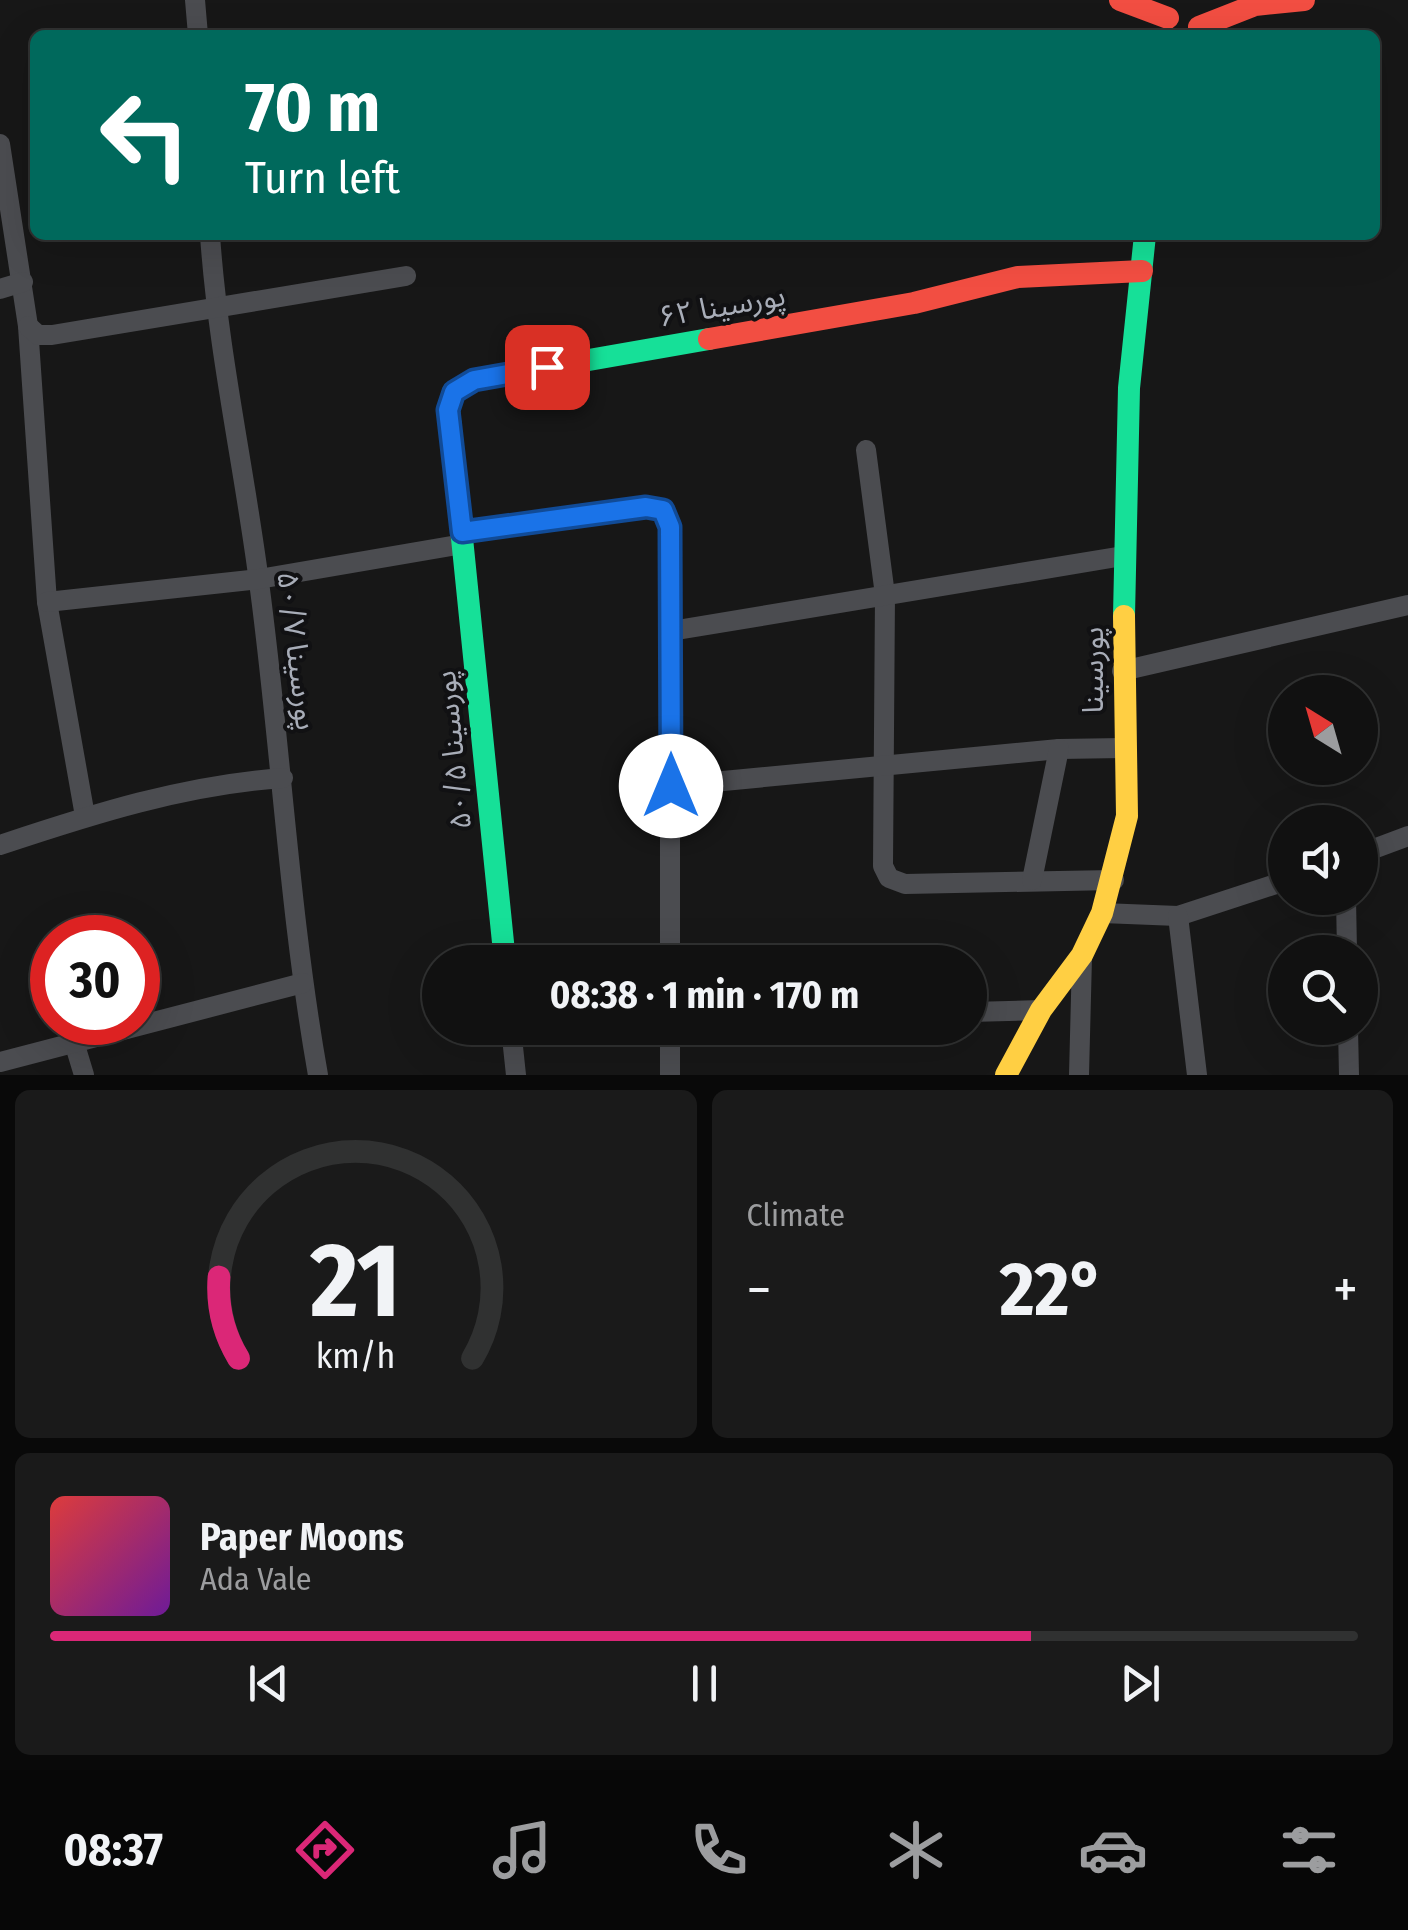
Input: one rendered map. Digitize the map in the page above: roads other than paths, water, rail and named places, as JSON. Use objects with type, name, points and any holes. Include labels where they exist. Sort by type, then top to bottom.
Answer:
[{"type":"street","points":[[195,0],[198,30]]},
{"type":"street","points":[[1120,0],[1171,9]]},
{"type":"street","points":[[1192,30],[1207,0]]},
{"type":"street","points":[[1196,30],[1255,6],[1304,0]]},
{"type":"street","points":[[0,144],[4,199],[23,282],[28,326],[47,602],[86,816]]},
{"type":"street","name":"پورسینا ۵۰/۷","points":[[210,240],[215,310],[259,579],[303,983],[318,1075]]},
{"type":"street","name":"پورسینا","points":[[1006,1075],[1041,1010],[1082,955],[1114,880],[1127,816],[1123,556],[1130,388],[1145,240]]},
{"type":"street","name":"پورسینا ۶۲","points":[[462,538],[448,410],[454,392],[474,380],[914,303],[1018,278],[1142,271]]},
{"type":"street","points":[[28,326],[38,334],[52,335],[406,276]]},
{"type":"street","points":[[0,289],[23,282]]},
{"type":"street","points":[[866,450],[885,595],[883,866],[889,878],[906,884],[1114,880]]},
{"type":"street","points":[[47,602],[259,579],[462,538],[646,507],[663,510],[670,527],[670,945]]},
{"type":"street","name":"پورسینا ۵۰/۵","points":[[462,538],[503,945]]},
{"type":"street","points":[[671,631],[1123,556]]},
{"type":"street","points":[[1122,670],[1408,605]]},
{"type":"street","points":[[671,786],[1059,748],[1123,748]]},
{"type":"street","points":[[1032,880],[1059,748]]},
{"type":"street","points":[[0,845],[86,816],[221,782],[283,778]]},
{"type":"street","points":[[1378,847],[1408,836]]},
{"type":"street","points":[[1102,912],[1178,916],[1268,887]]},
{"type":"street","points":[[1178,916],[1197,1075]]},
{"type":"street","points":[[1079,1075],[1082,955]]},
{"type":"street","points":[[160,1020],[303,983]]},
{"type":"street","points":[[987,1012],[1041,1010]]},
{"type":"street","points":[[0,1062],[63,1045]]},
{"type":"street","points":[[75,1045],[84,1075]]},
{"type":"street","points":[[513,1045],[516,1075]]},
{"type":"street","points":[[670,1045],[670,1075]]},
{"type":"street","points":[[1348,1045],[1349,1075]]}]
